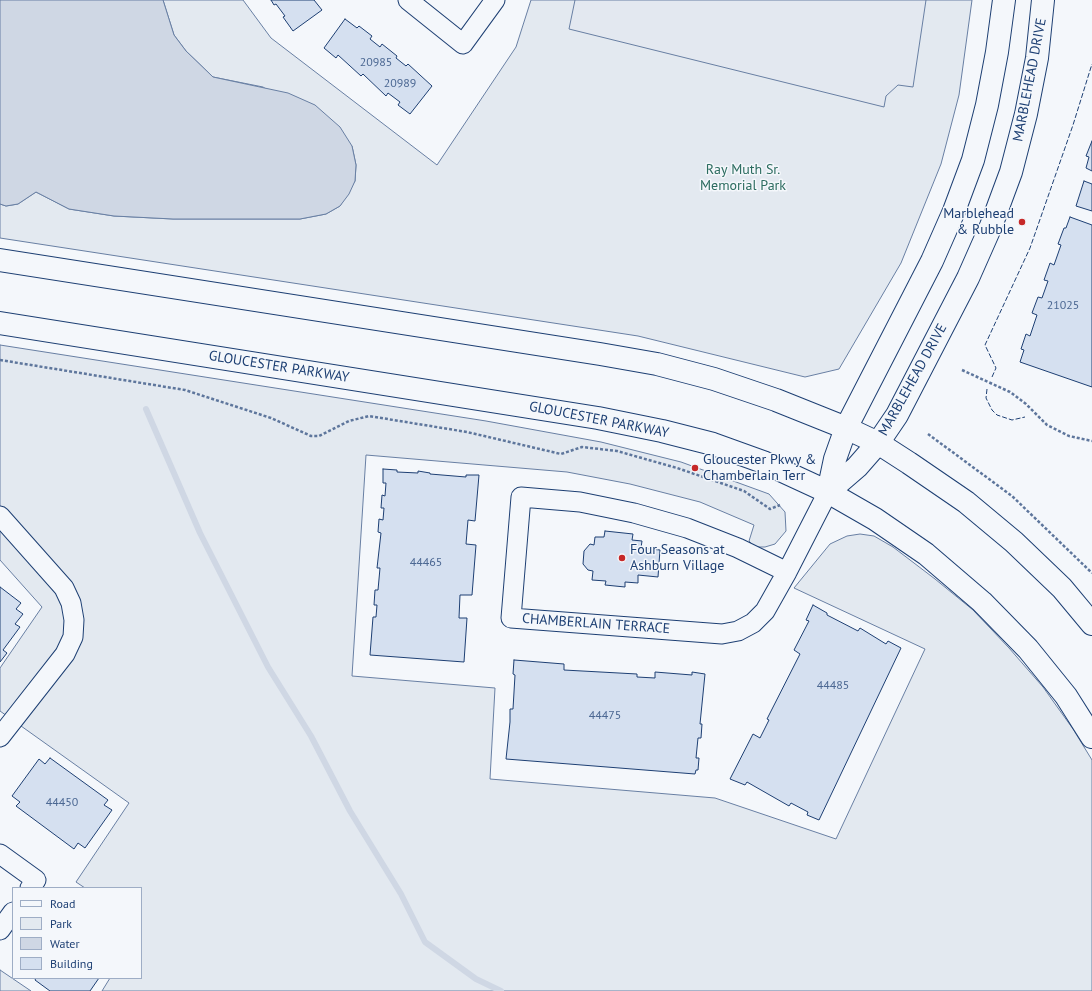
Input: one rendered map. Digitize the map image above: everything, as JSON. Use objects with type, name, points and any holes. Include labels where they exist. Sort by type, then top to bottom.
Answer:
[{"type":"main road","points":[[828,492],[835,459],[846,428],[932,261],[954,211],[973,160],[988,105],[1004,0]]},
{"type":"main road","name":"MARBLEHEAD DRIVE","points":[[828,492],[857,467],[878,443],[897,416],[968,278],[995,216],[1011,172],[1026,114],[1037,58],[1043,0]]},
{"type":"main road","points":[[0,260],[656,364],[714,379],[776,400],[846,428],[878,443],[966,502],[1014,542],[1062,588],[1092,624]]},
{"type":"main road","name":"GLOUCESTER PARKWAY","points":[[0,323],[598,418],[662,431],[714,444],[763,462],[828,492],[875,519],[926,554],[982,602],[1028,649],[1066,696],[1092,737]]},
{"type":"street","points":[[407,0],[463,44],[495,0]]},
{"type":"street","name":"CHAMBERLAIN TERRACE","points":[[787,572],[738,548],[687,528],[634,513],[580,502],[521,497],[511,618],[722,634],[738,631],[765,612],[787,572],[828,492]]},
{"type":"street","points":[[0,516],[64,588],[72,603],[74,620],[73,637],[65,654],[0,737]]},
{"type":"street","points":[[0,854],[36,880],[31,887]]},
{"type":"street","points":[[0,930],[12,913]]},
{"type":"path","points":[[0,360],[184,390],[271,418],[311,436],[320,436],[349,421],[369,416],[467,432],[561,454],[582,447],[617,451],[677,468],[744,491],[770,509],[780,505]]},
{"type":"path","points":[[962,370],[1010,392],[1026,404],[1047,425],[1069,436],[1092,441]]},
{"type":"path","points":[[928,434],[1012,496],[1092,573]]},
{"type":"green space","name":"Ray Muth Sr. Memorial Park","points":[[163,0],[243,0],[271,38],[437,165],[516,47],[531,0],[972,0],[959,95],[941,164],[901,263],[839,369],[805,377],[638,336],[0,238],[0,204],[6,206],[18,204],[36,192],[69,209],[114,216],[173,219],[300,219],[326,214],[340,206],[355,181],[356,165],[352,146],[263,87],[213,77],[186,51],[174,35]]},
{"type":"green space","points":[[0,345],[486,421],[601,442],[681,462],[769,494],[785,512],[786,531],[775,544],[765,547],[755,547],[749,541],[754,525],[700,502],[630,484],[567,472],[366,455],[352,676],[495,688],[490,779],[715,798],[836,839],[925,649],[794,588],[830,544],[847,536],[860,534],[874,536],[893,547],[973,610],[1043,687],[1073,729],[1092,760],[1092,991],[102,991],[109,979],[142,979],[142,887],[84,887],[76,882],[129,803],[0,711],[0,668],[42,607],[0,560]]},
{"type":"green space","points":[[0,970],[31,991],[0,991]]},
{"type":"shaded area","points":[[575,0],[926,0],[913,87],[898,85],[886,96],[884,107],[569,29]]},
{"type":"water","points":[[0,0],[163,0],[174,35],[186,51],[213,77],[288,93],[315,105],[340,127],[352,146],[356,165],[355,181],[349,194],[340,206],[326,214],[300,219],[173,219],[114,216],[69,209],[36,192],[18,204],[6,206],[0,204]]},
{"type":"building","points":[[271,0],[314,0],[322,10],[293,31],[283,17],[285,16]]},
{"type":"building","points":[[345,19],[357,28],[359,26],[372,36],[370,39],[380,47],[382,44],[397,56],[396,58],[406,66],[408,64],[432,86],[410,114],[398,105],[400,102],[388,93],[386,96],[363,74],[361,76],[338,55],[336,58],[324,48]]},
{"type":"building","points":[[1092,141],[1092,171],[1086,168],[1089,157],[1086,156]]},
{"type":"building","points":[[1084,181],[1092,184],[1092,211],[1076,206]]},
{"type":"building","points":[[1070,217],[1092,225],[1092,387],[1020,362],[1024,350],[1021,349],[1026,334],[1030,336],[1037,315],[1032,313],[1038,297],[1042,298],[1048,281],[1044,280],[1050,263],[1054,265],[1061,245],[1058,244]]},
{"type":"building","points":[[383,469],[397,470],[397,472],[418,473],[418,471],[430,474],[466,477],[466,475],[479,475],[475,521],[468,520],[466,544],[476,545],[472,595],[460,595],[459,618],[467,618],[464,662],[370,655],[373,617],[376,617],[377,605],[374,605],[375,590],[378,590],[380,568],[377,568],[381,533],[378,532],[379,519],[383,520],[384,508],[381,508],[382,495],[385,496],[386,483],[383,483]]},
{"type":"building","name":"Four Seasons at Ashburn Village","points":[[605,531],[633,534],[632,540],[642,541],[641,548],[660,550],[658,577],[638,575],[638,583],[625,582],[625,587],[605,585],[606,581],[592,580],[593,571],[588,570],[583,564],[584,551],[590,544],[594,545],[595,537],[604,537]]},
{"type":"building","points":[[0,587],[21,603],[16,609],[23,614],[15,624],[20,627],[3,650],[7,653],[0,662]]},
{"type":"building","points":[[813,605],[827,613],[827,615],[858,631],[860,628],[886,644],[888,641],[901,648],[819,820],[807,815],[808,812],[791,803],[789,806],[747,782],[745,785],[730,779],[753,734],[760,738],[769,720],[767,719],[800,654],[794,650],[809,621],[806,620]]},
{"type":"building","points":[[514,660],[564,664],[564,670],[637,674],[637,677],[655,678],[655,672],[692,675],[692,672],[705,674],[700,724],[702,724],[701,738],[698,738],[696,758],[699,758],[698,770],[696,770],[695,774],[506,759],[510,709],[513,709],[515,675],[513,674]]},
{"type":"building","points":[[50,758],[108,800],[104,805],[112,810],[85,848],[78,843],[74,849],[16,806],[20,802],[12,796],[39,759],[45,764]]},
{"type":"building","points":[[98,979],[90,991],[50,991],[35,980]]},
{"type":"waterway","points":[[146,409],[200,533],[268,667],[311,736],[350,811],[401,894],[425,942],[476,979],[501,991]]},
{"type":"fence","points":[[992,377],[996,368],[985,345],[1030,248],[1073,125],[1092,64]]},
{"type":"fence","points":[[987,389],[986,398],[992,410],[997,415],[1012,420],[1025,417]]},
{"type":"place","name":"Marblehead & Rubble","points":[[1022,222]]},
{"type":"place","name":"Gloucester Pkwy & Chamberlain Terr","points":[[695,468]]},
{"type":"place","name":"Four Seasons at Ashburn Village","points":[[622,558]]}]
